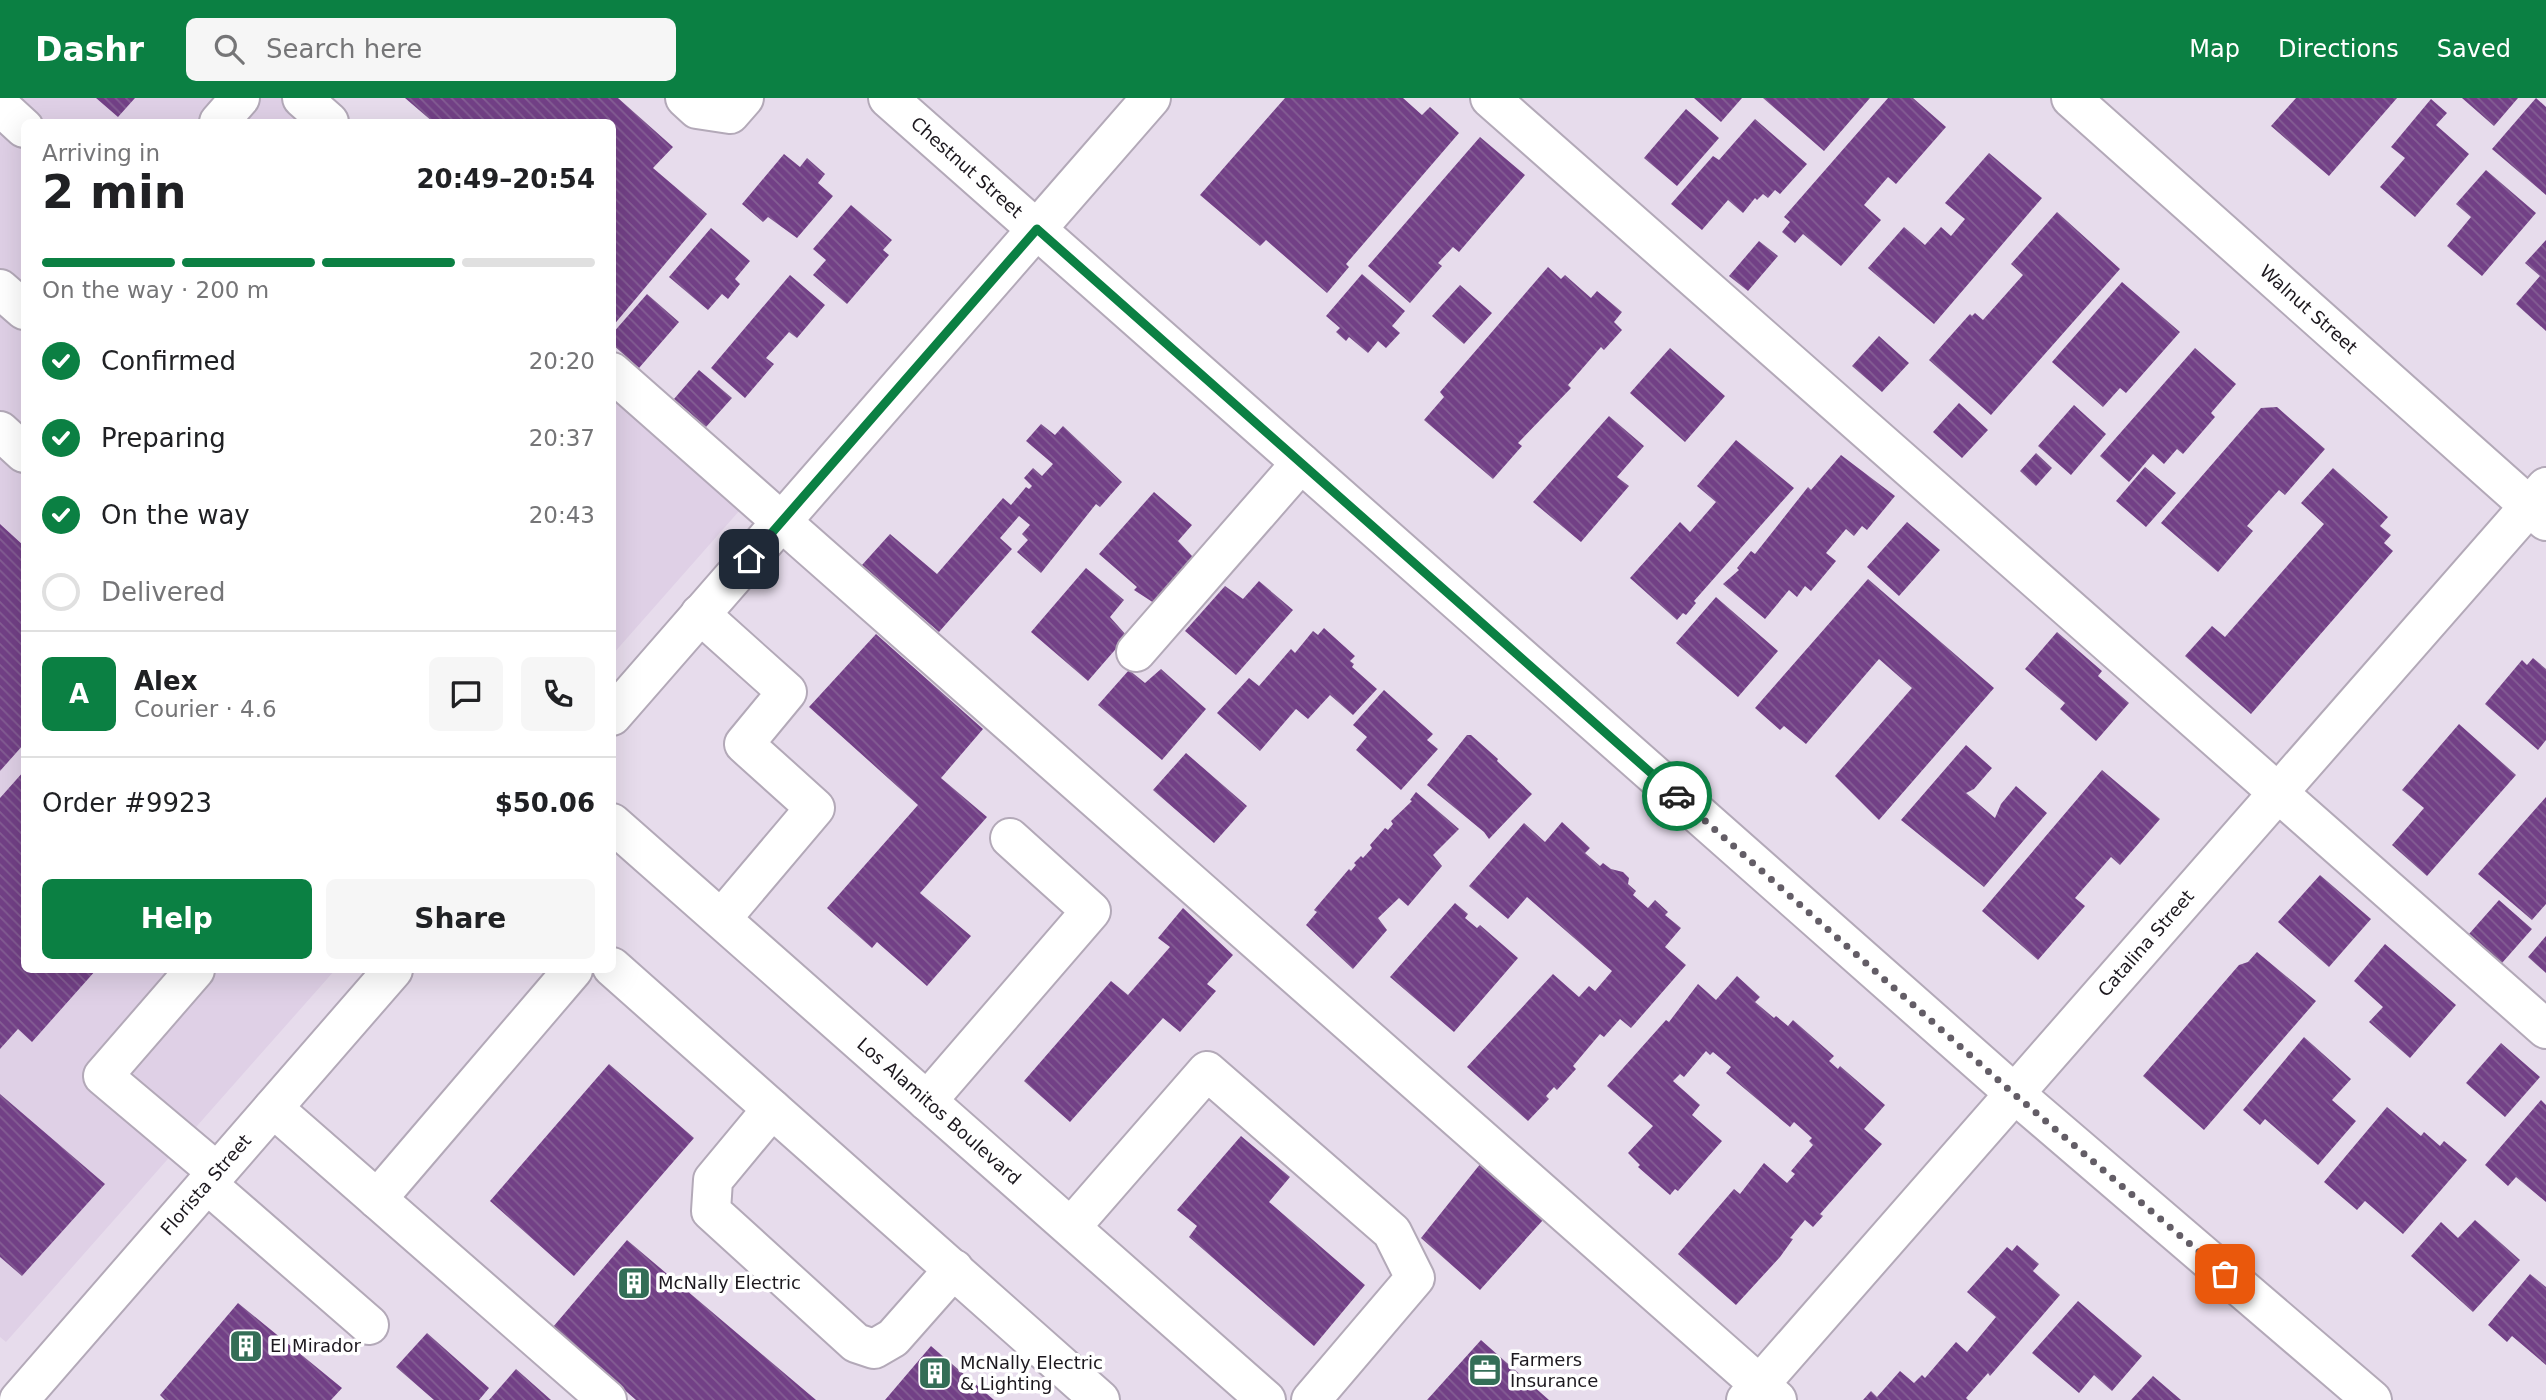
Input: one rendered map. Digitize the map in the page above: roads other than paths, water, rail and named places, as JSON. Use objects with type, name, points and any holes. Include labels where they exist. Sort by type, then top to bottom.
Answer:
[{"type":"street","points":[[222,119],[240,98]]},
{"type":"street","points":[[302,98],[326,119]]},
{"type":"street","points":[[685,98],[697,110],[730,114],[744,98]]},
{"type":"street","name":"Chestnut Street","points":[[888,98],[2014,1094],[2372,1400]]},
{"type":"street","points":[[616,711],[1151,98]]},
{"type":"street","points":[[1490,98],[2546,1029]]},
{"type":"street","name":"Walnut Street","points":[[2071,98],[2540,505]]},
{"type":"street","points":[[0,106],[21,125]]},
{"type":"street","points":[[0,289],[21,307]]},
{"type":"street","points":[[616,376],[1761,1395]]},
{"type":"street","points":[[0,431],[21,450]]},
{"type":"street","points":[[1136,652],[1301,463]]},
{"type":"street","name":"Catalina Street","points":[[1761,1395],[2014,1094],[2278,793],[2540,505]]},
{"type":"street","points":[[700,614],[787,692],[744,744],[815,808],[722,918]]},
{"type":"street","name":"Los Alamitos Boulevard","points":[[616,826],[1266,1400]]},
{"type":"street","points":[[927,1101],[1091,911],[1010,838]]},
{"type":"street","points":[[616,971],[954,1269],[1091,1397]]},
{"type":"street","points":[[192,973],[103,1076],[369,1325]]},
{"type":"street","name":"Florista Street","points":[[19,1400],[390,973]]},
{"type":"street","points":[[377,1199],[570,973]]},
{"type":"street","points":[[1071,1227],[1207,1070],[1392,1232],[1415,1278],[1311,1400]]},
{"type":"street","points":[[273,1108],[607,1400]]},
{"type":"street","points":[[772,1109],[713,1180],[711,1211],[856,1343],[874,1349],[893,1338],[954,1269]]},
{"type":"place","name":"McNally Electric","points":[[634,1283]]},
{"type":"place","name":"El Mirador","points":[[246,1346]]},
{"type":"place","name":"Farmers Insurance","points":[[1485,1370]]},
{"type":"place","name":"McNally Electric & Lighting","points":[[935,1373]]}]
